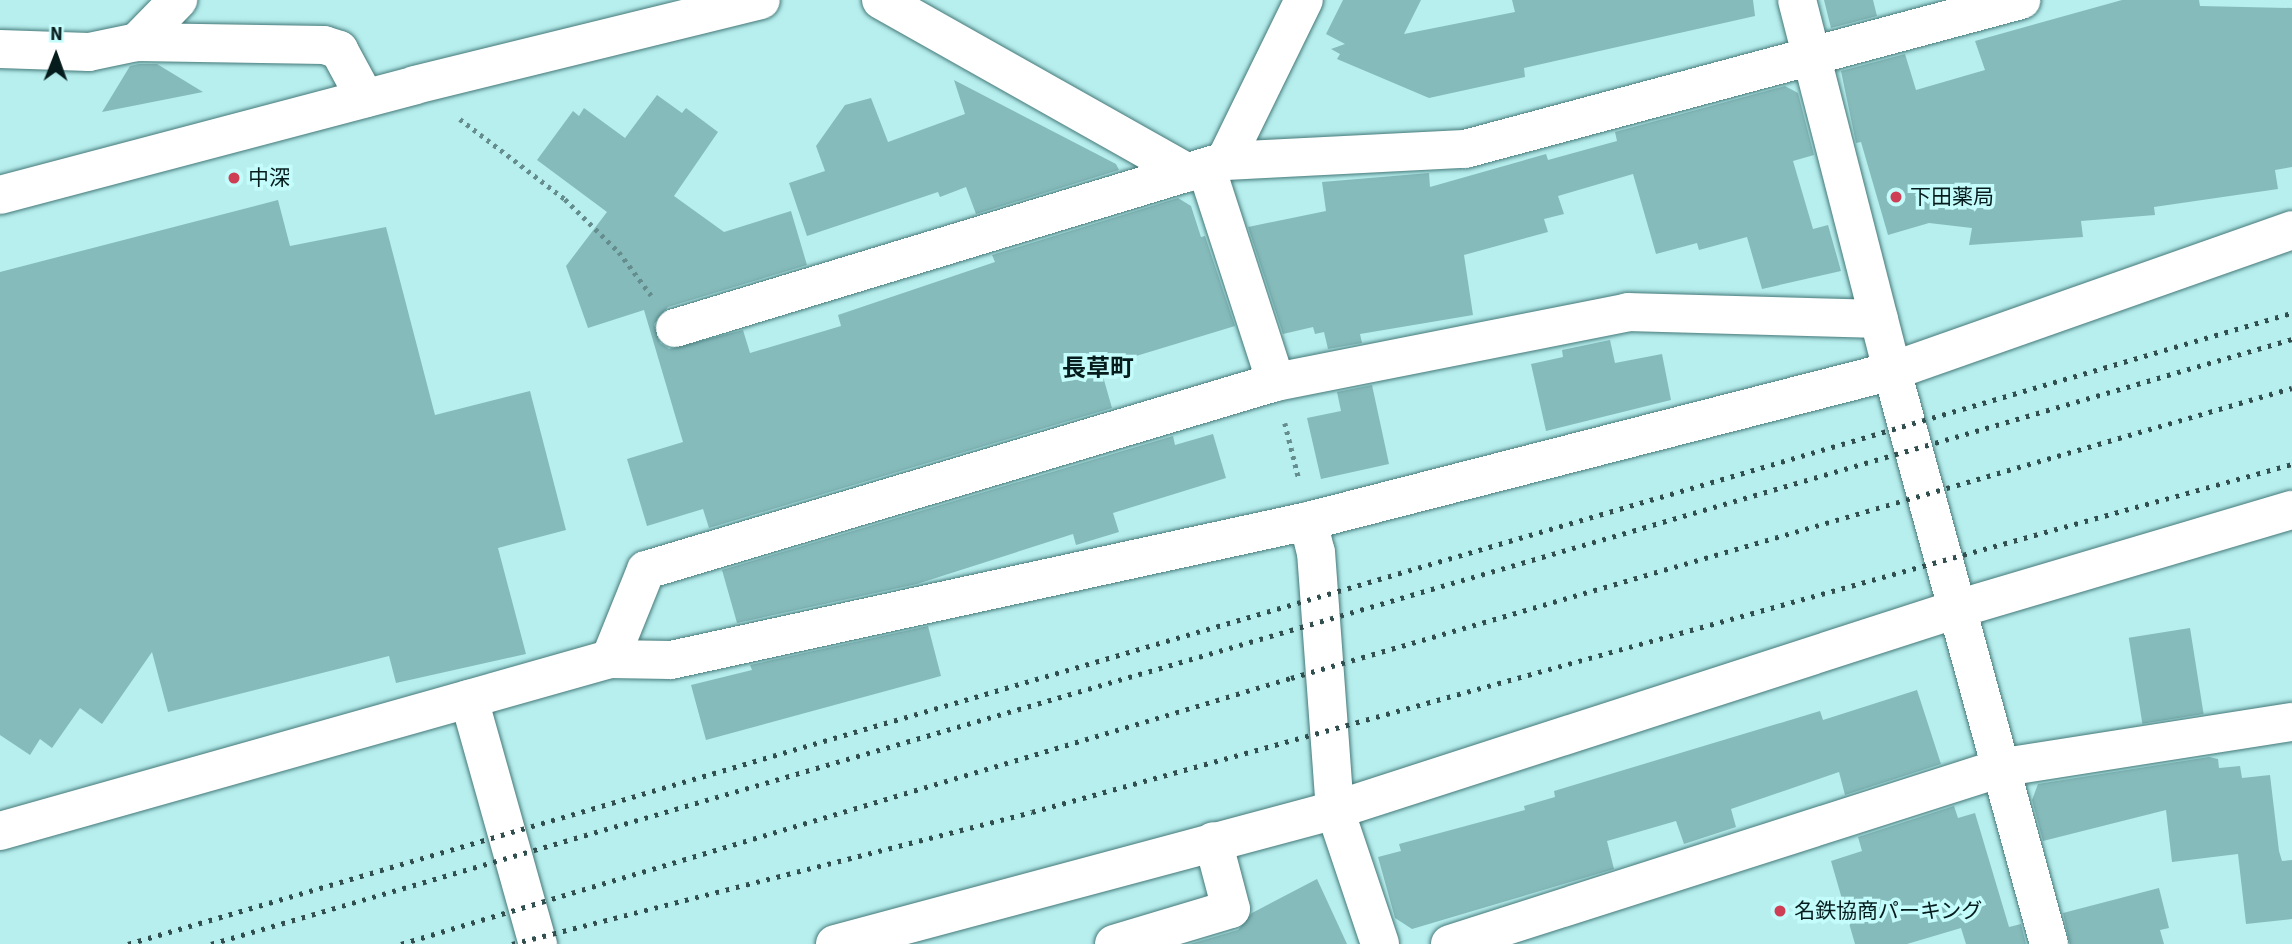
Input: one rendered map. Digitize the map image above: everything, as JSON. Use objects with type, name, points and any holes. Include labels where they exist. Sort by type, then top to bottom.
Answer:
[{"type":"street","points":[[137,42],[178,0]]},
{"type":"street","points":[[0,195],[415,85],[761,0]]},
{"type":"street","points":[[881,0],[1206,167],[1276,382]]},
{"type":"street","points":[[1206,167],[1304,0]]},
{"type":"street","points":[[1797,0],[1892,371],[1957,609],[2004,767],[2049,944]]},
{"type":"street","points":[[675,328],[1206,167],[1465,149],[2021,0]]},
{"type":"street","points":[[0,49],[89,52],[137,42],[324,45],[339,50],[365,98]]},
{"type":"street","points":[[0,831],[610,659],[671,660],[1308,521],[1892,371],[2292,230]]},
{"type":"street","points":[[610,659],[646,570],[1276,382],[1628,312],[1879,318]]},
{"type":"street","points":[[835,944],[1335,810],[1957,609],[2292,510]]},
{"type":"street","points":[[1308,521],[1317,552],[1335,810],[1380,944]]},
{"type":"street","points":[[469,699],[538,944]]},
{"type":"street","points":[[1450,944],[2004,767],[2292,722]]},
{"type":"street","points":[[1114,944],[1231,909],[1213,841]]},
{"type":"path","points":[[415,85],[565,199],[619,252],[675,328]]},
{"type":"path","points":[[1276,382],[1308,521]]},
{"type":"building","points":[[1343,0],[1421,0],[1404,34],[1515,12],[1512,0],[1753,0],[1755,16],[1524,68],[1525,77],[1429,98],[1337,59],[1340,54],[1331,49],[1345,44],[1326,34]]},
{"type":"building","points":[[1824,0],[1873,0],[1877,16],[1831,28]]},
{"type":"building","points":[[2122,0],[2199,0],[2200,6],[2292,8],[2292,167],[2275,170],[2278,189],[2154,207],[2155,215],[2081,221],[2083,237],[1969,245],[1972,228],[1929,223],[1888,235],[1861,142],[1856,143],[1841,71],[1905,54],[1916,90],[1985,70],[1975,41]]},
{"type":"building","points":[[157,64],[203,92],[102,112],[130,66]]},
{"type":"building","points":[[954,80],[1116,164],[1119,170],[976,214],[966,187],[940,197],[938,192],[807,236],[789,183],[825,171],[816,146],[845,105],[871,98],[888,142],[965,114]]},
{"type":"building","points":[[1785,86],[1798,93],[1814,155],[1793,161],[1813,229],[1828,225],[1841,271],[1762,289],[1747,237],[1699,250],[1697,243],[1656,254],[1633,174],[1558,196],[1564,214],[1544,219],[1548,232],[1464,255],[1473,315],[1360,334],[1362,343],[1328,349],[1324,332],[1315,334],[1313,327],[1283,334],[1248,227],[1326,211],[1322,182],[1429,173],[1430,187],[1546,154],[1548,160],[1617,141],[1615,132]]},
{"type":"building","points":[[657,95],[682,113],[686,108],[718,132],[674,196],[724,232],[791,211],[807,265],[668,307],[654,324],[660,343],[669,349],[743,330],[750,353],[841,326],[838,315],[995,262],[992,255],[1178,198],[1191,206],[1201,237],[1205,236],[1235,326],[1113,363],[1115,369],[1102,373],[1112,408],[709,528],[703,509],[647,526],[627,459],[683,442],[644,310],[588,328],[566,266],[607,212],[537,160],[573,111],[579,116],[584,108],[625,138]]},
{"type":"building","points":[[278,200],[290,246],[386,227],[435,415],[530,391],[566,530],[498,548],[526,654],[396,683],[389,656],[168,712],[152,652],[102,724],[80,708],[52,748],[40,739],[30,755],[0,735],[0,272]]},
{"type":"building","points":[[1610,340],[1615,363],[1662,354],[1671,400],[1546,431],[1531,364],[1563,357],[1562,350]]},
{"type":"building","points":[[1372,385],[1389,464],[1321,479],[1307,418],[1341,411],[1337,392]]},
{"type":"building","points":[[1213,434],[1226,478],[1113,513],[1119,532],[1076,545],[1073,534],[917,584],[737,623],[722,570],[1173,436],[1175,445]]},
{"type":"building","points":[[928,626],[941,676],[706,740],[691,685],[752,670],[750,665]]},
{"type":"building","points":[[2190,628],[2204,714],[2142,724],[2129,638]]},
{"type":"building","points":[[1917,690],[1941,764],[1845,795],[1839,772],[1731,809],[1736,827],[1684,844],[1676,821],[1607,841],[1614,869],[1412,929],[1395,918],[1378,857],[1401,851],[1399,844],[1525,810],[1524,806],[1555,797],[1554,791],[1820,711],[1823,720]]},
{"type":"building","points":[[2209,757],[2218,759],[2219,768],[2240,766],[2242,778],[2270,775],[2279,851],[2282,861],[2292,860],[2292,919],[2246,924],[2238,854],[2172,862],[2166,810],[2043,841],[2032,800],[2038,784]]},
{"type":"building","points":[[1954,806],[1958,818],[1975,813],[2009,927],[2021,924],[2026,944],[1966,944],[1961,928],[1907,944],[1855,944],[1831,861],[1862,851],[1858,837]]},
{"type":"building","points":[[1317,879],[1347,944],[1190,944],[1238,930],[1252,913]]},
{"type":"building","points":[[2159,888],[2169,928],[2160,930],[2164,944],[2070,944],[2063,913]]},
{"type":"railway","points":[[128,944],[2292,313]]},
{"type":"railway","points":[[211,944],[2292,339]]},
{"type":"railway","points":[[401,944],[1291,678],[2292,388]]},
{"type":"railway","points":[[512,944],[1032,812],[2292,464]]},
{"type":"place","name":"中深","points":[[234,178]]},
{"type":"place","name":"下田薬局","points":[[1896,197]]},
{"type":"place","name":"名鉄協商パーキング","points":[[1780,911]]},
{"type":"district","name":"長草町","points":[[1098,369]]}]
